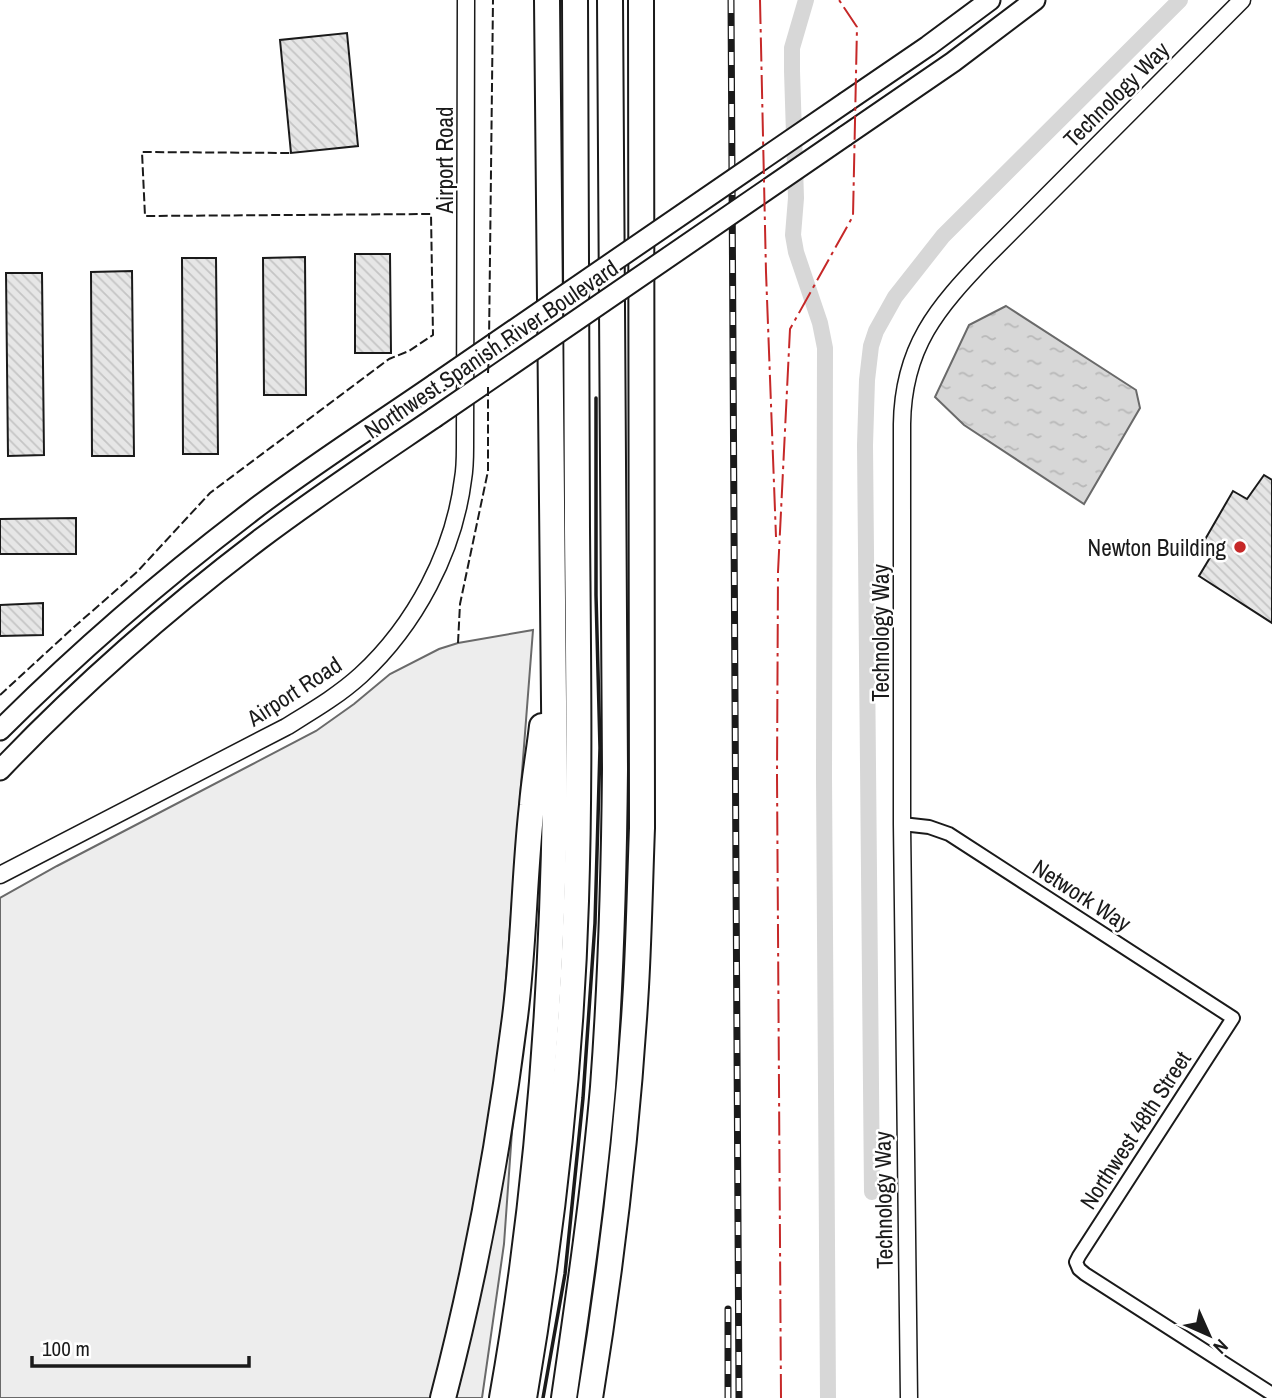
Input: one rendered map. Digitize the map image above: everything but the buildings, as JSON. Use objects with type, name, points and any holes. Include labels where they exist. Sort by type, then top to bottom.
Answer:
[{"type":"highway","points":[[502,1398],[528,1222],[536,1145],[548,1013],[555,854],[547,0]]},
{"type":"highway","points":[[524,1398],[540,1301],[556,1172],[576,904],[578,747],[575,0]]},
{"type":"highway","points":[[564,1398],[598,1138],[607,1030],[614,873],[610,0]]},
{"type":"highway","points":[[590,1398],[623,1149],[639,937],[642,828],[641,0]]},
{"type":"highway","points":[[443,1398],[485,1218],[506,1085],[521,951],[531,806],[553,646]]},
{"type":"main road","name":"Northwest Spanish River Boulevard","points":[[0,730],[90,644],[213,542],[286,486],[928,46],[990,0]]},
{"type":"main road","name":"Northwest Spanish River Boulevard","points":[[0,770],[58,711],[176,606],[259,540],[963,54],[1035,0]]},
{"type":"street","name":"Airport Road","points":[[0,875],[286,727],[326,703],[360,676],[383,652],[404,625],[435,573],[457,513],[465,447],[466,0]]},
{"type":"street","name":"Technology Way","points":[[909,1398],[902,824],[903,410],[908,379],[929,323],[958,286],[1242,0]]},
{"type":"street","name":"Network Way","points":[[902,824],[929,827],[949,834],[1233,1018]]},
{"type":"street","name":"Northwest 48th Street","points":[[1233,1018],[1076,1262],[1085,1274],[1272,1394]]},
{"type":"shaded area","points":[[533,630],[497,1095],[450,1336],[432,1398],[0,1398],[0,898],[316,731],[390,674],[439,649],[458,643]]},
{"type":"shaded area","points":[[514,1103],[504,1244],[482,1398],[449,1398]]},
{"type":"water","points":[[1006,306],[1136,390],[1140,408],[1084,504],[964,425],[935,397],[969,325]]},
{"type":"waterway","points":[[806,0],[792,48],[796,198],[793,235],[825,348],[824,776],[828,1398]]},
{"type":"waterway","points":[[872,1192],[865,445],[871,346],[876,331],[895,297],[943,236],[1180,0]]},
{"type":"railway","points":[[731,0],[739,1398]]},
{"type":"railway","points":[[728,1309],[728,1398]]},
{"type":"fence","points":[[489,342],[493,0]]},
{"type":"fence","points":[[0,695],[137,572],[210,493],[389,359],[409,351],[433,335],[431,214],[145,216],[142,152],[291,153]]},
{"type":"fence","points":[[488,373],[489,352]]},
{"type":"fence","points":[[458,643],[460,604],[488,471],[488,387]]},
{"type":"wall","points":[[543,1398],[565,1274],[583,1098],[595,923],[600,748],[596,595],[596,398]]},
{"type":"power","points":[[760,0],[766,272],[776,537]]},
{"type":"power","points":[[781,1398],[778,572],[790,329],[853,216],[857,27],[839,0]]},
{"type":"place","name":"Newton Building","points":[[1240,547]]}]
